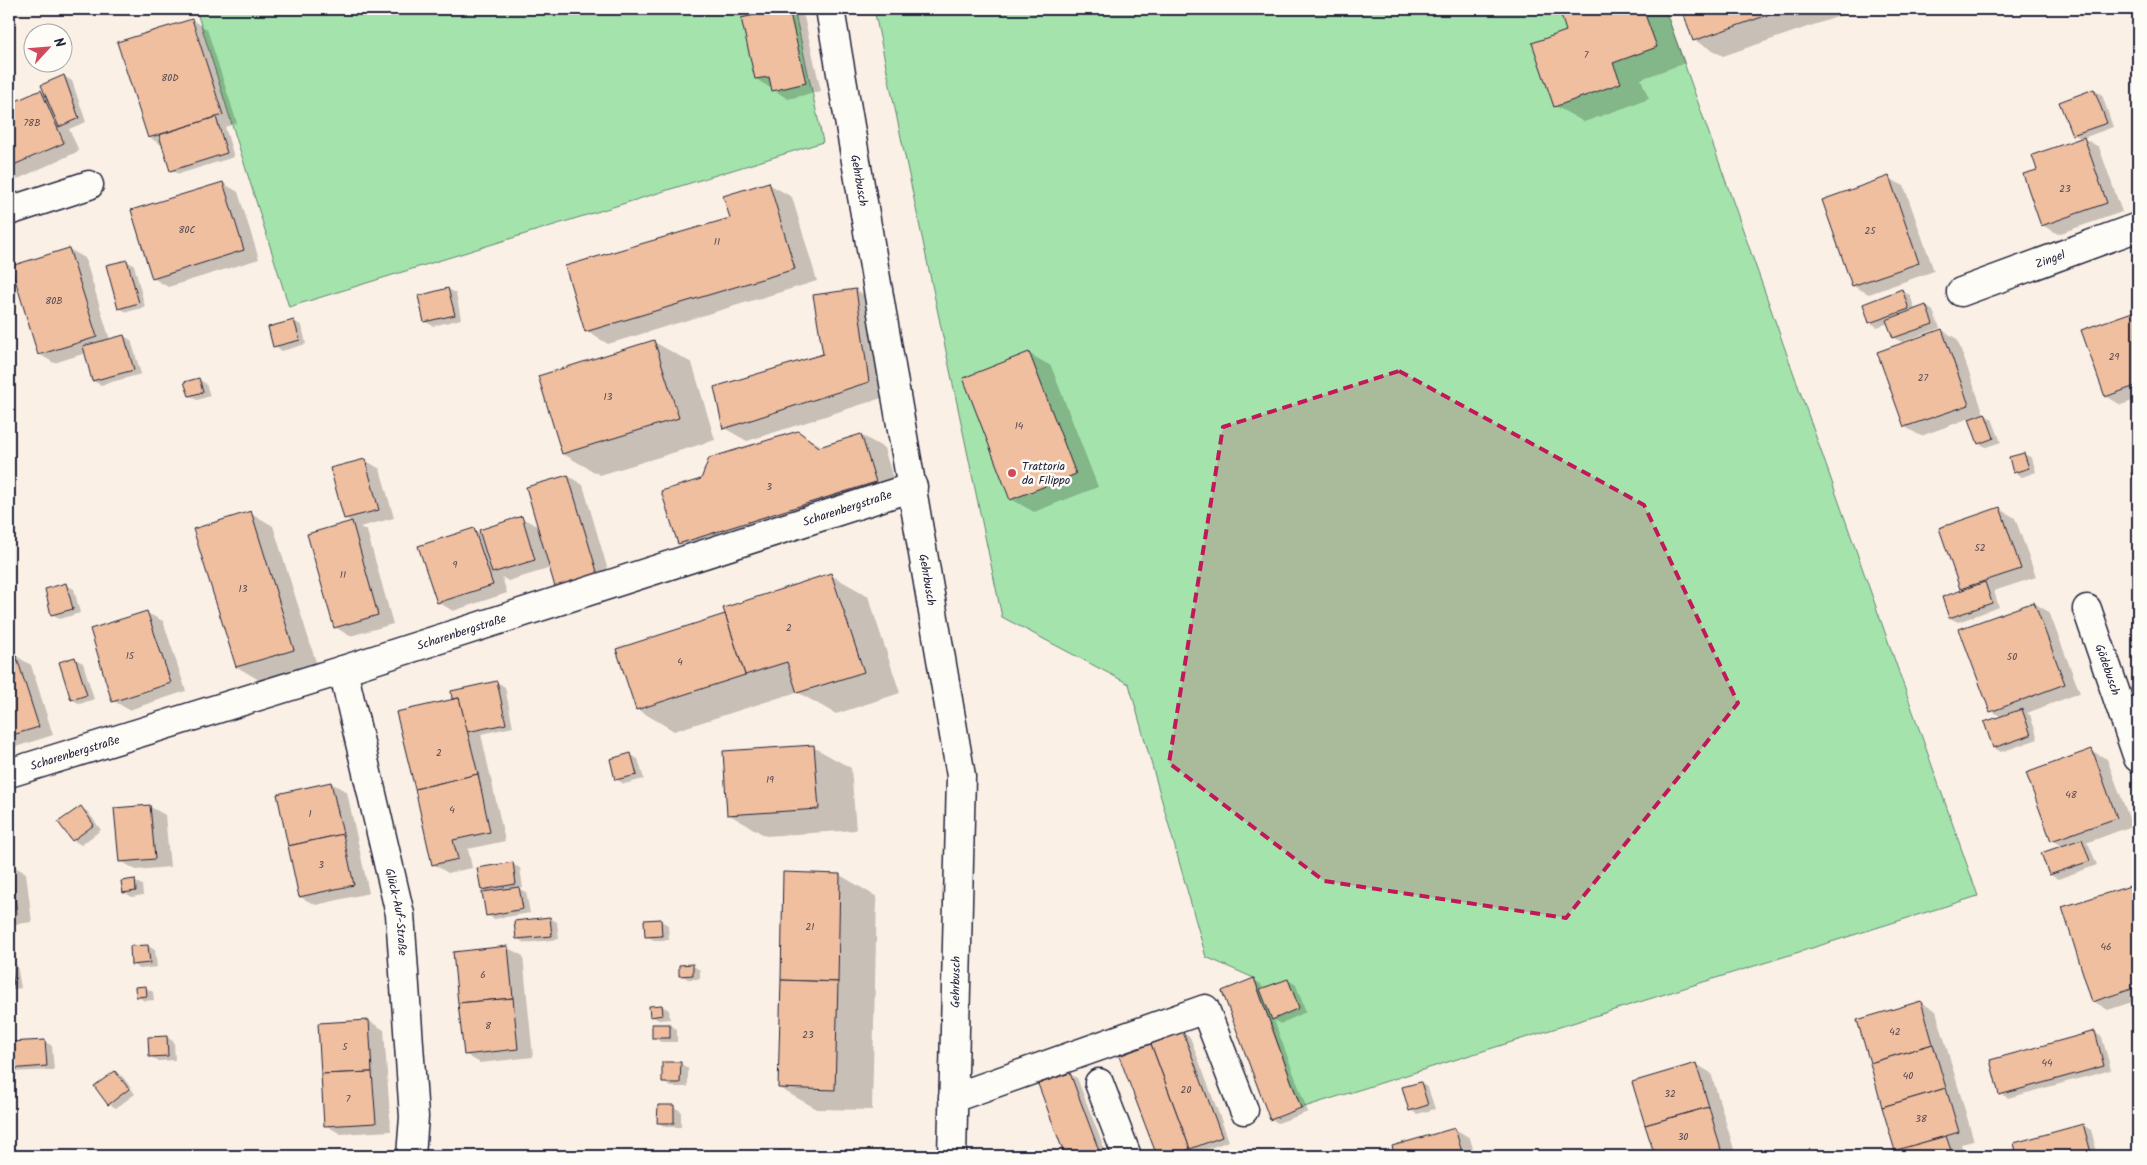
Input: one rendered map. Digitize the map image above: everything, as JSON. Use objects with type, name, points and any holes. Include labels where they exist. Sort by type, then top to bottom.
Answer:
[{"type":"street","name":"Gehrbusch","points":[[830,9],[961,776],[952,1156]]},
{"type":"street","points":[[9,211],[89,185]]},
{"type":"street","name":"Zingel","points":[[1961,292],[2138,227]]},
{"type":"street","name":"Scharenbergstraße","points":[[9,773],[343,670],[913,487]]},
{"type":"street","name":"Gödebusch","points":[[2087,609],[2138,758]]},
{"type":"street","name":"Glück-Auf-Straße","points":[[343,670],[400,914],[414,1117],[411,1156]]},
{"type":"street","points":[[954,1098],[1205,1009],[1244,1110]]},
{"type":"street","points":[[1099,1083],[1127,1156]]},
{"type":"highlighted area","points":[[1399,371],[1644,505],[1738,703],[1566,918],[1324,881],[1169,763],[1223,427]]},
{"type":"green space","points":[[196,9],[794,9],[823,142],[289,307]]},
{"type":"green space","points":[[874,9],[1665,9],[1978,896],[1301,1108],[1254,978],[1206,957],[1129,684],[1002,617]]},
{"type":"building","points":[[789,9],[806,83],[772,91],[769,77],[755,79],[741,18]]},
{"type":"building","points":[[1559,9],[1643,9],[1657,47],[1613,63],[1621,83],[1554,107],[1532,43],[1566,31]]},
{"type":"building","points":[[1682,9],[1785,9],[1693,41]]},
{"type":"building","points":[[192,19],[223,115],[148,138],[117,42]]},
{"type":"building","points":[[64,75],[79,118],[59,127],[41,85]]},
{"type":"building","points":[[2094,89],[2107,123],[2072,135],[2059,102]]},
{"type":"building","points":[[41,90],[64,143],[9,167],[9,104]]},
{"type":"building","points":[[216,117],[227,153],[170,171],[159,135]]},
{"type":"building","points":[[2084,137],[2107,203],[2041,226],[2023,174],[2037,170],[2032,155]]},
{"type":"building","points":[[1889,176],[1919,263],[1852,286],[1822,200]]},
{"type":"building","points":[[223,182],[244,250],[152,279],[131,210]]},
{"type":"building","points":[[769,182],[795,269],[585,332],[565,266],[730,218],[723,196]]},
{"type":"building","points":[[69,248],[97,337],[38,355],[11,266]]},
{"type":"building","points":[[127,260],[139,303],[118,309],[106,265]]},
{"type":"building","points":[[448,288],[455,315],[424,322],[418,296]]},
{"type":"building","points":[[856,289],[869,382],[723,429],[714,387],[823,354],[813,295]]},
{"type":"building","points":[[1902,289],[1909,309],[1869,323],[1863,304]]},
{"type":"building","points":[[1926,305],[1933,324],[1893,338],[1886,320]]},
{"type":"building","points":[[2138,310],[2138,385],[2105,397],[2081,330]]},
{"type":"building","points":[[294,320],[300,340],[273,347],[268,327]]},
{"type":"building","points":[[1942,329],[1969,405],[1904,427],[1877,352]]},
{"type":"building","points":[[124,335],[134,370],[92,381],[83,346]]},
{"type":"building","points":[[654,340],[679,418],[562,454],[538,376]]},
{"type":"building","points":[[1029,352],[1076,474],[1010,500],[963,378]]},
{"type":"building","points":[[199,378],[203,392],[189,396],[184,382]]},
{"type":"building","points":[[1985,413],[1994,438],[1978,444],[1969,419]]},
{"type":"building","points":[[798,431],[819,447],[861,434],[876,482],[678,544],[661,491],[701,479],[709,458]]},
{"type":"building","points":[[2024,453],[2029,468],[2013,473],[2009,457]]},
{"type":"building","points":[[365,459],[379,510],[344,519],[330,468]]},
{"type":"building","points":[[2138,471],[2138,493],[2131,473]]},
{"type":"building","points":[[568,475],[598,575],[555,587],[526,487]]},
{"type":"building","points":[[2000,507],[2021,569],[1960,589],[1939,528]]},
{"type":"building","points":[[251,511],[294,650],[236,667],[193,529]]},
{"type":"building","points":[[522,516],[535,560],[492,573],[479,530]]},
{"type":"building","points":[[352,521],[378,615],[334,628],[307,534]]},
{"type":"building","points":[[474,528],[493,585],[437,603],[418,546]]},
{"type":"building","points":[[831,573],[864,672],[797,693],[787,662],[745,675],[723,608]]},
{"type":"building","points":[[1985,582],[1992,603],[1949,618],[1942,597]]},
{"type":"building","points":[[66,583],[73,609],[51,615],[45,589]]},
{"type":"building","points":[[2034,602],[2065,684],[1990,712],[1959,629]]},
{"type":"building","points":[[147,611],[171,683],[112,702],[90,629]]},
{"type":"building","points":[[725,614],[745,675],[636,710],[616,649]]},
{"type":"building","points":[[16,655],[39,727],[9,736],[9,657]]},
{"type":"building","points":[[75,657],[87,695],[71,700],[59,662]]},
{"type":"building","points":[[497,681],[506,724],[467,732],[459,698],[452,699],[451,691]]},
{"type":"building","points":[[459,698],[478,774],[415,789],[396,712]]},
{"type":"building","points":[[2022,709],[2031,735],[1993,748],[1984,722]]},
{"type":"building","points":[[814,745],[819,809],[727,815],[723,751]]},
{"type":"building","points":[[2092,749],[2117,818],[2051,841],[2026,773]]},
{"type":"building","points":[[631,753],[637,775],[615,780],[610,759]]},
{"type":"building","points":[[478,774],[490,832],[453,840],[458,859],[432,865],[415,789]]},
{"type":"building","points":[[331,782],[343,834],[288,846],[277,794]]},
{"type":"building","points":[[150,805],[155,859],[119,862],[114,808]]},
{"type":"building","points":[[81,806],[94,825],[72,841],[58,822]]},
{"type":"building","points":[[343,834],[354,885],[299,897],[288,846]]},
{"type":"building","points":[[2082,839],[2090,861],[2049,875],[2041,853]]},
{"type":"building","points":[[513,862],[516,884],[481,890],[477,868]]},
{"type":"building","points":[[9,863],[11,863],[17,914],[9,915]]},
{"type":"building","points":[[783,872],[840,874],[838,982],[781,980]]},
{"type":"building","points":[[135,879],[136,891],[123,893],[121,881]]},
{"type":"building","points":[[2137,884],[2138,987],[2092,1002],[2062,907]]},
{"type":"building","points":[[519,887],[523,909],[486,916],[482,892]]},
{"type":"building","points":[[550,917],[552,936],[516,939],[514,921]]},
{"type":"building","points":[[661,919],[662,936],[645,937],[644,920]]},
{"type":"building","points":[[148,945],[150,963],[131,965],[130,946]]},
{"type":"building","points":[[508,946],[513,998],[458,1003],[453,952]]},
{"type":"building","points":[[9,960],[14,984],[9,985]]},
{"type":"building","points":[[693,964],[693,975],[679,976],[679,965]]},
{"type":"building","points":[[1254,978],[1301,1108],[1270,1120],[1222,991]]},
{"type":"building","points":[[1288,979],[1299,1008],[1272,1020],[1260,989]]},
{"type":"building","points":[[781,980],[838,982],[835,1090],[778,1088]]},
{"type":"building","points":[[146,986],[147,996],[136,997],[135,987]]},
{"type":"building","points":[[513,998],[518,1049],[464,1055],[458,1003]]},
{"type":"building","points":[[1921,1001],[1933,1044],[1870,1063],[1857,1020]]},
{"type":"building","points":[[662,1005],[663,1015],[650,1017],[649,1006]]},
{"type":"building","points":[[369,1020],[372,1072],[321,1074],[318,1023]]},
{"type":"building","points":[[652,1024],[670,1024],[670,1038],[652,1038]]},
{"type":"building","points":[[2095,1031],[2104,1066],[1999,1095],[1990,1060]]},
{"type":"building","points":[[1183,1032],[1222,1137],[1190,1149],[1151,1044]]},
{"type":"building","points":[[167,1036],[168,1056],[149,1057],[148,1037]]},
{"type":"building","points":[[45,1040],[47,1066],[9,1069],[9,1042]]},
{"type":"building","points":[[1151,1044],[1190,1149],[1170,1156],[1157,1156],[1119,1056]]},
{"type":"building","points":[[1933,1044],[1946,1088],[1882,1107],[1870,1063]]},
{"type":"building","points":[[662,1062],[681,1062],[680,1083],[662,1083]]},
{"type":"building","points":[[1696,1063],[1709,1107],[1645,1125],[1632,1082]]},
{"type":"building","points":[[115,1071],[129,1089],[108,1105],[94,1086]]},
{"type":"building","points":[[372,1072],[376,1123],[324,1126],[321,1074]]},
{"type":"building","points":[[1070,1073],[1101,1156],[1065,1156],[1038,1084]]},
{"type":"building","points":[[1421,1082],[1428,1105],[1409,1111],[1402,1087]]},
{"type":"building","points":[[1946,1088],[1959,1132],[1895,1151],[1882,1107]]},
{"type":"building","points":[[658,1105],[674,1105],[674,1123],[657,1123]]},
{"type":"building","points":[[1709,1107],[1721,1150],[1701,1156],[1655,1156],[1645,1125]]},
{"type":"building","points":[[2083,1124],[2092,1156],[2017,1156],[2014,1143]]},
{"type":"building","points":[[1455,1128],[1463,1156],[1395,1156],[1392,1146]]},
{"type":"building","points":[[1946,1136],[1953,1156],[1883,1156],[1882,1154]]},
{"type":"building","points":[[1721,1150],[1723,1156],[1701,1156]]},
{"type":"building","points":[[779,1151],[827,1156],[779,1156]]},
{"type":"place","name":"Trattoria da Filippo","points":[[1012,473]]}]
